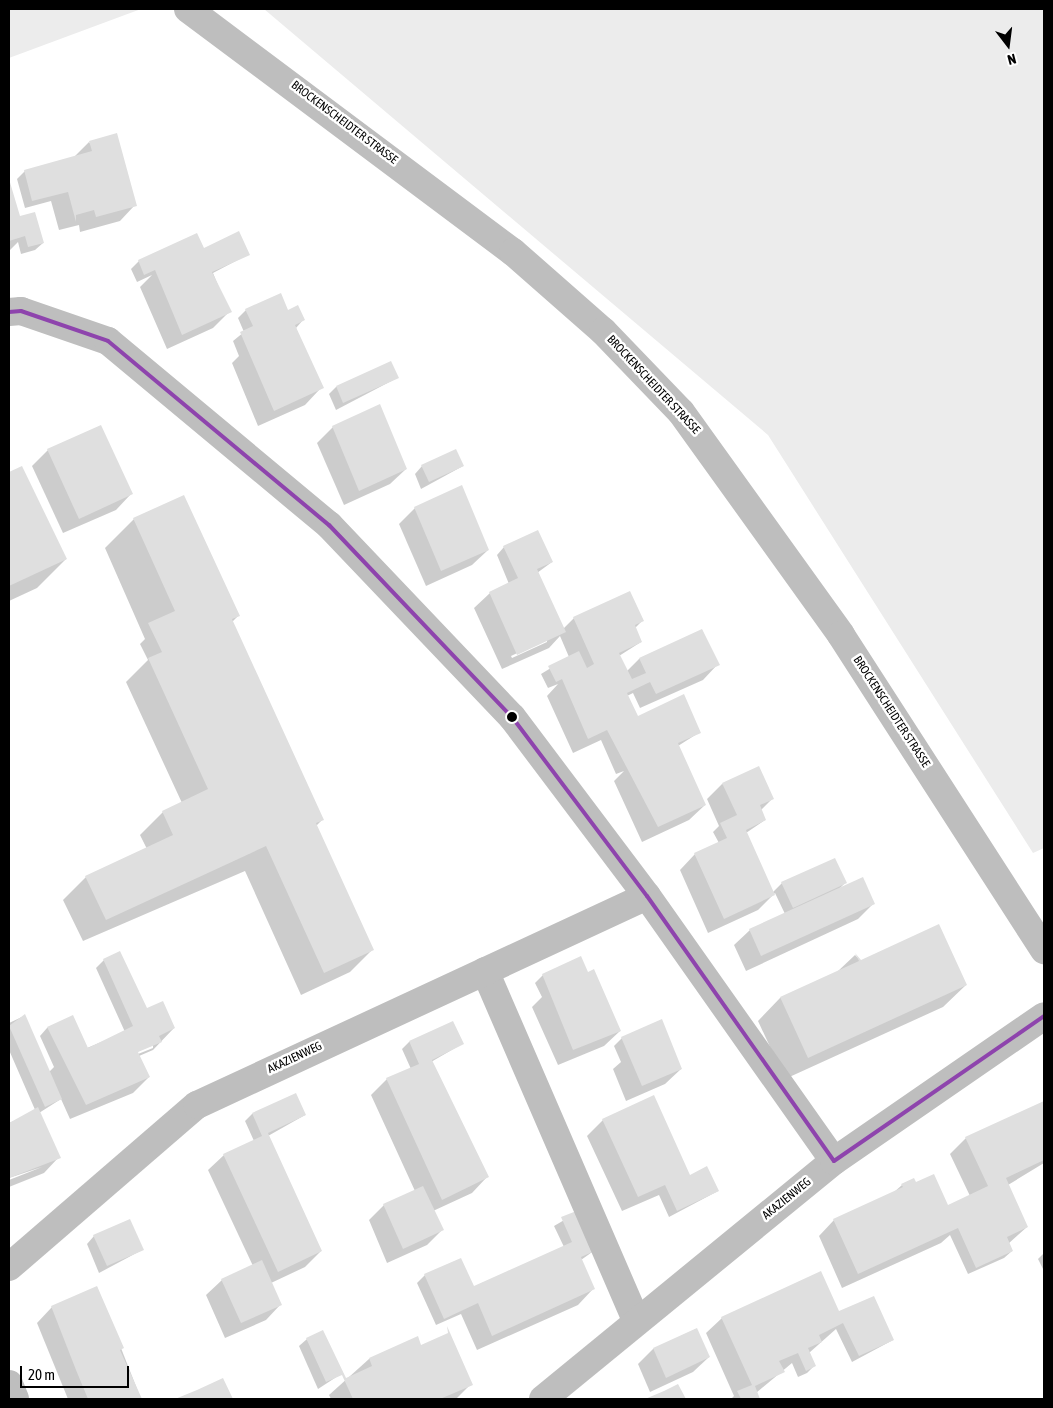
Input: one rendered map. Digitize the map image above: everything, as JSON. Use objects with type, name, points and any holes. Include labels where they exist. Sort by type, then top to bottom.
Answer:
[{"type":"street","name":"BROCKENSCHEIDTER STRASSE","points":[[188,9],[513,252],[602,330],[681,412],[841,635],[1044,950]]},
{"type":"street","points":[[9,312],[21,311],[108,342],[329,526],[512,717],[646,896],[834,1161]]},
{"type":"street","name":"AKAZIENWEG","points":[[9,1267],[196,1106],[646,896]]},
{"type":"street","points":[[486,971],[637,1322]]},
{"type":"street","name":"AKAZIENWEG","points":[[543,1399],[834,1161],[1044,1016]]},
{"type":"street","points":[[9,1384],[15,1399]]},
{"type":"shaded area","points":[[9,9],[141,9],[9,58]]},
{"type":"shaded area","points":[[264,9],[1044,9],[1044,848],[1033,853],[768,435]]},
{"type":"building","points":[[117,133],[137,206],[96,217],[94,210],[76,215],[76,222],[68,192],[32,201],[24,170],[92,151],[89,141]]},
{"type":"building","points":[[9,179],[20,216],[35,212],[44,243],[28,247],[25,236],[9,241]]},
{"type":"building","points":[[239,231],[250,255],[212,272],[232,312],[182,335],[155,270],[144,275],[138,260],[197,233],[204,248]]},
{"type":"building","points":[[281,293],[288,310],[298,305],[305,320],[295,325],[324,388],[274,411],[240,332],[253,326],[245,309]]},
{"type":"building","points":[[391,361],[399,378],[343,403],[336,386]]},
{"type":"building","points":[[380,404],[407,469],[359,491],[332,426]]},
{"type":"building","points":[[101,425],[133,494],[79,519],[47,449]]},
{"type":"building","points":[[456,449],[464,466],[429,482],[421,465]]},
{"type":"building","points":[[22,466],[67,559],[9,586],[9,472]]},
{"type":"building","points":[[462,485],[489,550],[441,571],[414,507]]},
{"type":"building","points":[[184,495],[240,616],[232,619],[324,820],[316,823],[374,950],[324,973],[266,846],[106,920],[85,876],[173,835],[162,811],[208,789],[148,658],[162,652],[148,623],[175,611],[133,518]]},
{"type":"building","points":[[538,530],[553,562],[537,569],[566,632],[517,655],[489,592],[518,578],[503,546]]},
{"type":"building","points":[[630,591],[644,621],[635,625],[642,642],[619,653],[632,679],[646,673],[639,658],[702,629],[720,665],[656,694],[650,682],[627,693],[638,716],[684,694],[701,733],[678,743],[706,805],[658,827],[607,730],[588,739],[562,679],[556,682],[548,666],[579,651],[587,668],[594,664],[573,617]]},
{"type":"building","points":[[759,766],[774,799],[760,805],[766,820],[746,830],[775,895],[724,919],[694,853],[727,838],[720,823],[737,815],[722,783]]},
{"type":"building","points":[[835,858],[847,883],[793,908],[781,882]]},
{"type":"building","points":[[863,877],[875,904],[761,956],[749,929]]},
{"type":"building","points":[[939,924],[967,985],[808,1058],[780,997],[859,961],[855,953],[861,960]]},
{"type":"building","points":[[120,951],[147,1008],[163,1001],[175,1028],[159,1036],[162,1042],[138,1052],[150,1077],[86,1105],[47,1027],[73,1015],[88,1048],[133,1026],[103,959]]},
{"type":"building","points":[[581,956],[588,972],[594,969],[621,1031],[573,1050],[542,974]]},
{"type":"building","points":[[25,1014],[62,1099],[45,1107],[9,1026]]},
{"type":"building","points":[[662,1019],[682,1069],[642,1086],[621,1037]]},
{"type":"building","points":[[453,1021],[464,1044],[432,1060],[489,1177],[442,1200],[386,1078],[419,1064],[409,1041]]},
{"type":"building","points":[[296,1093],[306,1115],[268,1133],[322,1251],[278,1272],[223,1154],[262,1136],[252,1113]]},
{"type":"building","points":[[654,1095],[690,1175],[707,1166],[719,1191],[677,1211],[665,1185],[638,1197],[602,1119]]},
{"type":"building","points":[[1044,1101],[1044,1160],[1006,1178],[1028,1227],[1007,1237],[1013,1251],[976,1268],[958,1228],[858,1274],[833,1219],[903,1187],[901,1184],[914,1178],[916,1182],[934,1174],[948,1205],[988,1186],[965,1137]]},
{"type":"building","points":[[38,1107],[61,1158],[9,1178],[9,1123]]},
{"type":"building","points":[[423,1186],[444,1230],[403,1249],[383,1204]]},
{"type":"building","points":[[579,1210],[597,1250],[581,1257],[595,1289],[492,1336],[478,1303],[444,1319],[424,1274],[461,1258],[474,1286],[572,1242],[561,1217]]},
{"type":"building","points":[[130,1219],[144,1250],[107,1266],[93,1235]]},
{"type":"building","points":[[262,1260],[282,1305],[241,1323],[221,1279]]},
{"type":"building","points":[[821,1271],[839,1311],[874,1296],[894,1340],[859,1356],[843,1323],[819,1335],[822,1342],[808,1348],[816,1366],[806,1371],[798,1353],[779,1361],[785,1372],[755,1386],[760,1399],[741,1399],[737,1391],[752,1385],[721,1317]]},
{"type":"building","points":[[97,1286],[124,1348],[120,1350],[142,1399],[88,1399],[76,1370],[51,1306]]},
{"type":"building","points":[[447,1326],[473,1385],[440,1399],[353,1399],[342,1375],[326,1382],[306,1338],[323,1330],[346,1378],[372,1366],[369,1358],[418,1336],[421,1345],[448,1333]]},
{"type":"building","points":[[697,1328],[710,1357],[666,1378],[653,1348]]},
{"type":"building","points":[[223,1378],[233,1399],[175,1399],[197,1390]]},
{"type":"building","points":[[678,1384],[686,1399],[645,1399],[664,1391]]},
{"type":"transit line","points":[[9,312],[21,311],[108,341],[329,525],[512,717],[647,896],[834,1161],[1044,1016]]}]
